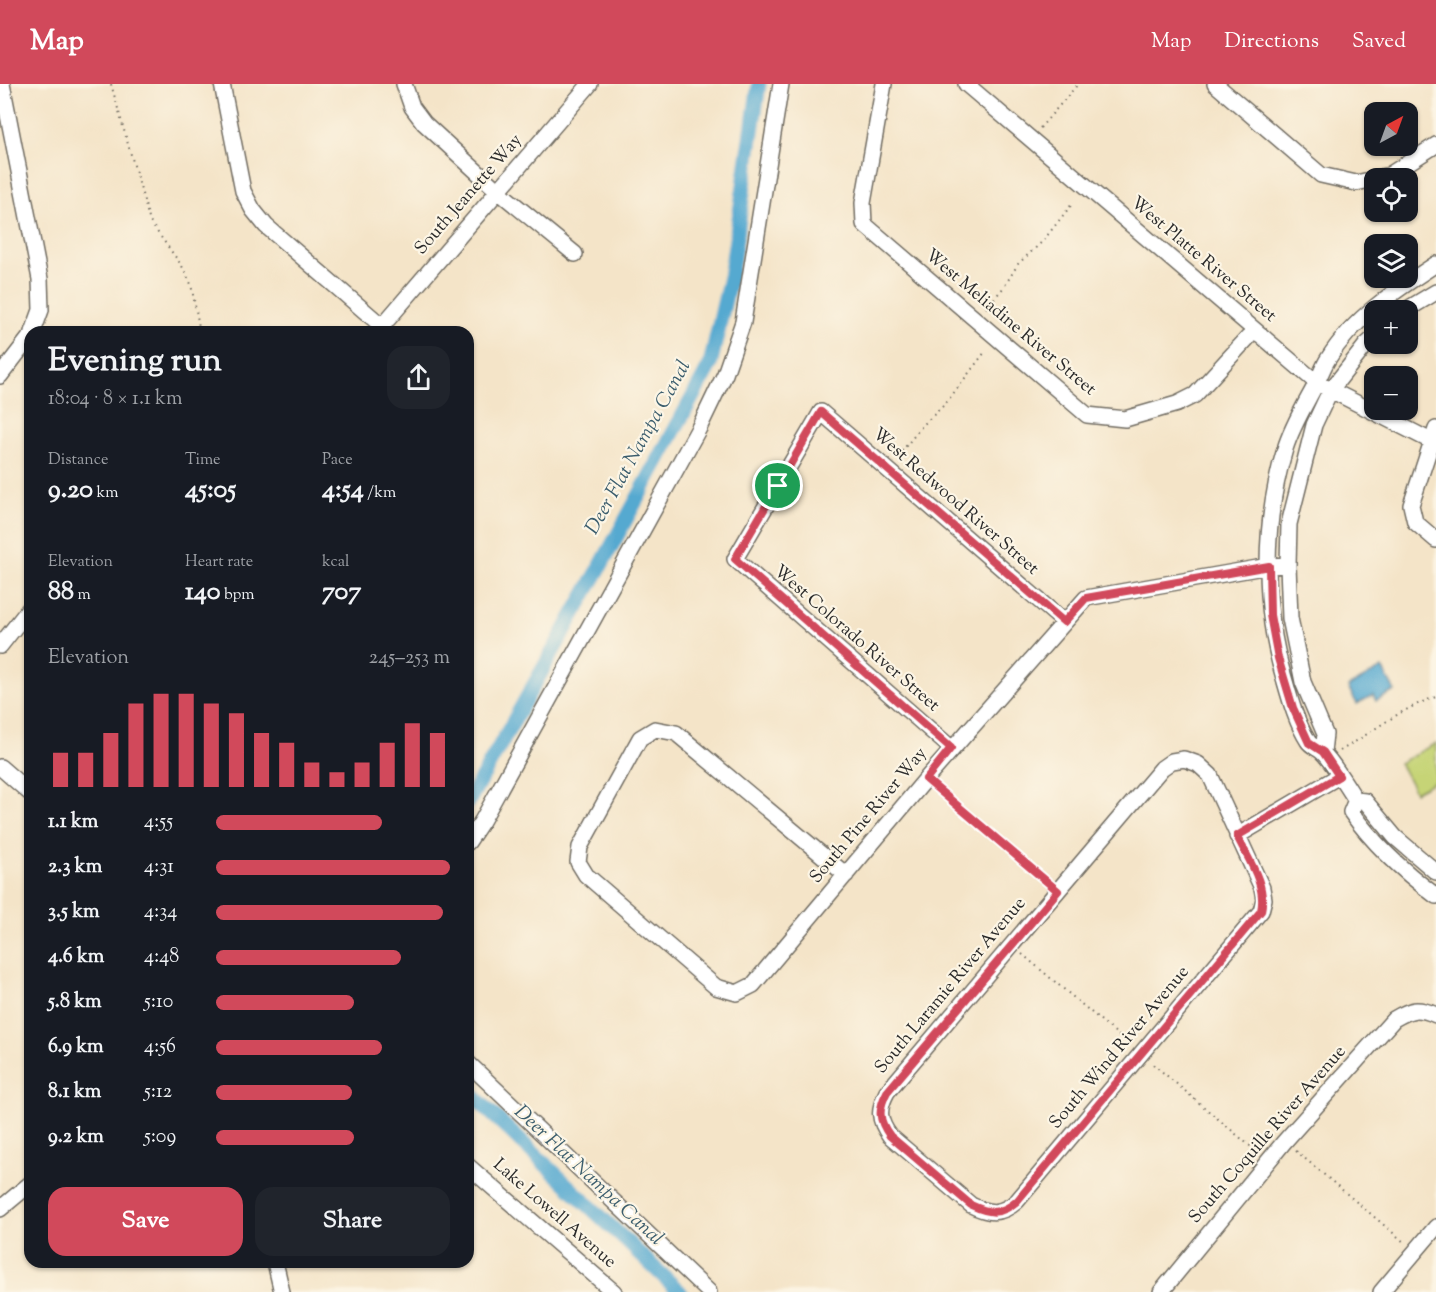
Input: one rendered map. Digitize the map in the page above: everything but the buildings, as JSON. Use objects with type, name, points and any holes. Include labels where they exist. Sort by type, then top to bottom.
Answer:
[{"type":"street","points":[[2,84],[40,279],[41,310],[35,326]]},
{"type":"street","points":[[222,84],[243,191],[254,210],[266,226],[376,326]]},
{"type":"street","points":[[404,84],[412,107],[424,123],[498,191],[575,254]]},
{"type":"street","name":"South Jeanette Way","points":[[382,326],[590,84]]},
{"type":"street","points":[[474,833],[699,429],[725,374],[743,322],[781,84]]},
{"type":"street","name":"West Meliadine River Street","points":[[884,84],[863,203],[864,224],[1088,415],[1125,419],[1177,405],[1195,395],[1255,330]]},
{"type":"street","name":"West Platte River Street","points":[[966,84],[1324,387],[1433,435]]},
{"type":"street","points":[[1215,84],[1321,175],[1356,183],[1364,181]]},
{"type":"street","points":[[1402,168],[1436,146]]},
{"type":"street","points":[[1325,755],[1325,734],[1303,682],[1290,618],[1288,565],[1290,524],[1324,387],[1328,359],[1353,327],[1377,304],[1436,264]]},
{"type":"street","points":[[1418,303],[1436,292]]},
{"type":"street","points":[[0,376],[24,345]]},
{"type":"street","points":[[1364,347],[1324,387],[1296,422],[1285,449],[1269,535],[1270,615],[1278,658],[1293,708],[1309,743],[1325,755],[1356,800],[1365,801],[1395,837],[1436,872]]},
{"type":"street","name":"West Redwood River Street","points":[[735,559],[821,412],[1064,622]]},
{"type":"street","points":[[1433,435],[1411,505],[1415,522],[1436,540]]},
{"type":"street","name":"West Colorado River Street","points":[[735,559],[951,748]]},
{"type":"street","name":"South Pine River Way","points":[[846,874],[676,733],[655,729],[639,738],[580,847],[578,862],[586,875],[716,987],[736,993],[753,986],[951,748],[1086,598],[1269,566],[1288,565]]},
{"type":"street","points":[[0,646],[24,616]]},
{"type":"street","name":"South Laramie River Avenue","points":[[997,1213],[983,1211],[971,1205],[890,1136],[882,1126],[879,1115],[880,1105],[887,1092],[1162,768],[1172,761],[1184,759],[1198,764],[1210,775],[1237,836]]},
{"type":"street","points":[[0,768],[24,788]]},
{"type":"street","points":[[1237,836],[1339,776]]},
{"type":"street","points":[[1356,800],[1351,812],[1362,828],[1383,851],[1436,896]]},
{"type":"street","name":"South Wind River Avenue","points":[[997,1213],[1008,1210],[1017,1201],[1261,911],[1262,888],[1237,836]]},
{"type":"street","name":"South Coquille River Avenue","points":[[1161,1292],[1284,1142],[1394,1019],[1410,1010],[1425,1010],[1436,1015]]},
{"type":"street","points":[[474,1069],[708,1292]]},
{"type":"street","name":"Lake Lowell Avenue","points":[[474,1171],[614,1292]]},
{"type":"street","points":[[0,1209],[24,1189]]},
{"type":"street","points":[[1381,1292],[1436,1227]]},
{"type":"street","points":[[276,1268],[282,1292]]},
{"type":"path","points":[[111,84],[142,201],[150,222],[182,266],[190,284],[199,326]]},
{"type":"path","points":[[1030,139],[1078,84]]},
{"type":"path","points":[[986,308],[1004,287],[1018,264],[1043,241],[1072,204]]},
{"type":"path","points":[[898,456],[922,426],[946,403],[985,352]]},
{"type":"path","points":[[1325,755],[1425,701],[1436,698]]},
{"type":"path","points":[[926,779],[1058,891]]},
{"type":"path","points":[[1284,1142],[1416,1252]]},
{"type":"green space","points":[[1436,743],[1436,781],[1415,792],[1399,763]]},
{"type":"water","points":[[1382,668],[1395,691],[1376,701],[1373,695],[1357,704],[1348,687]]},
{"type":"waterway","name":"Deer Flat Nampa Canal","points":[[474,791],[710,365],[731,273],[759,84]]},
{"type":"waterway","name":"Deer Flat Nampa Canal","points":[[474,1097],[680,1292]]},
{"type":"route","points":[[821,412],[1064,622],[1086,598],[1269,566],[1270,615],[1278,658],[1293,708],[1309,743],[1323,752],[1339,776],[1237,836],[1262,888],[1261,911],[1008,1210],[997,1213],[983,1211],[971,1205],[890,1136],[882,1126],[879,1115],[880,1105],[887,1092],[1058,891],[926,779],[951,748],[735,559],[778,486],[821,412]]}]
